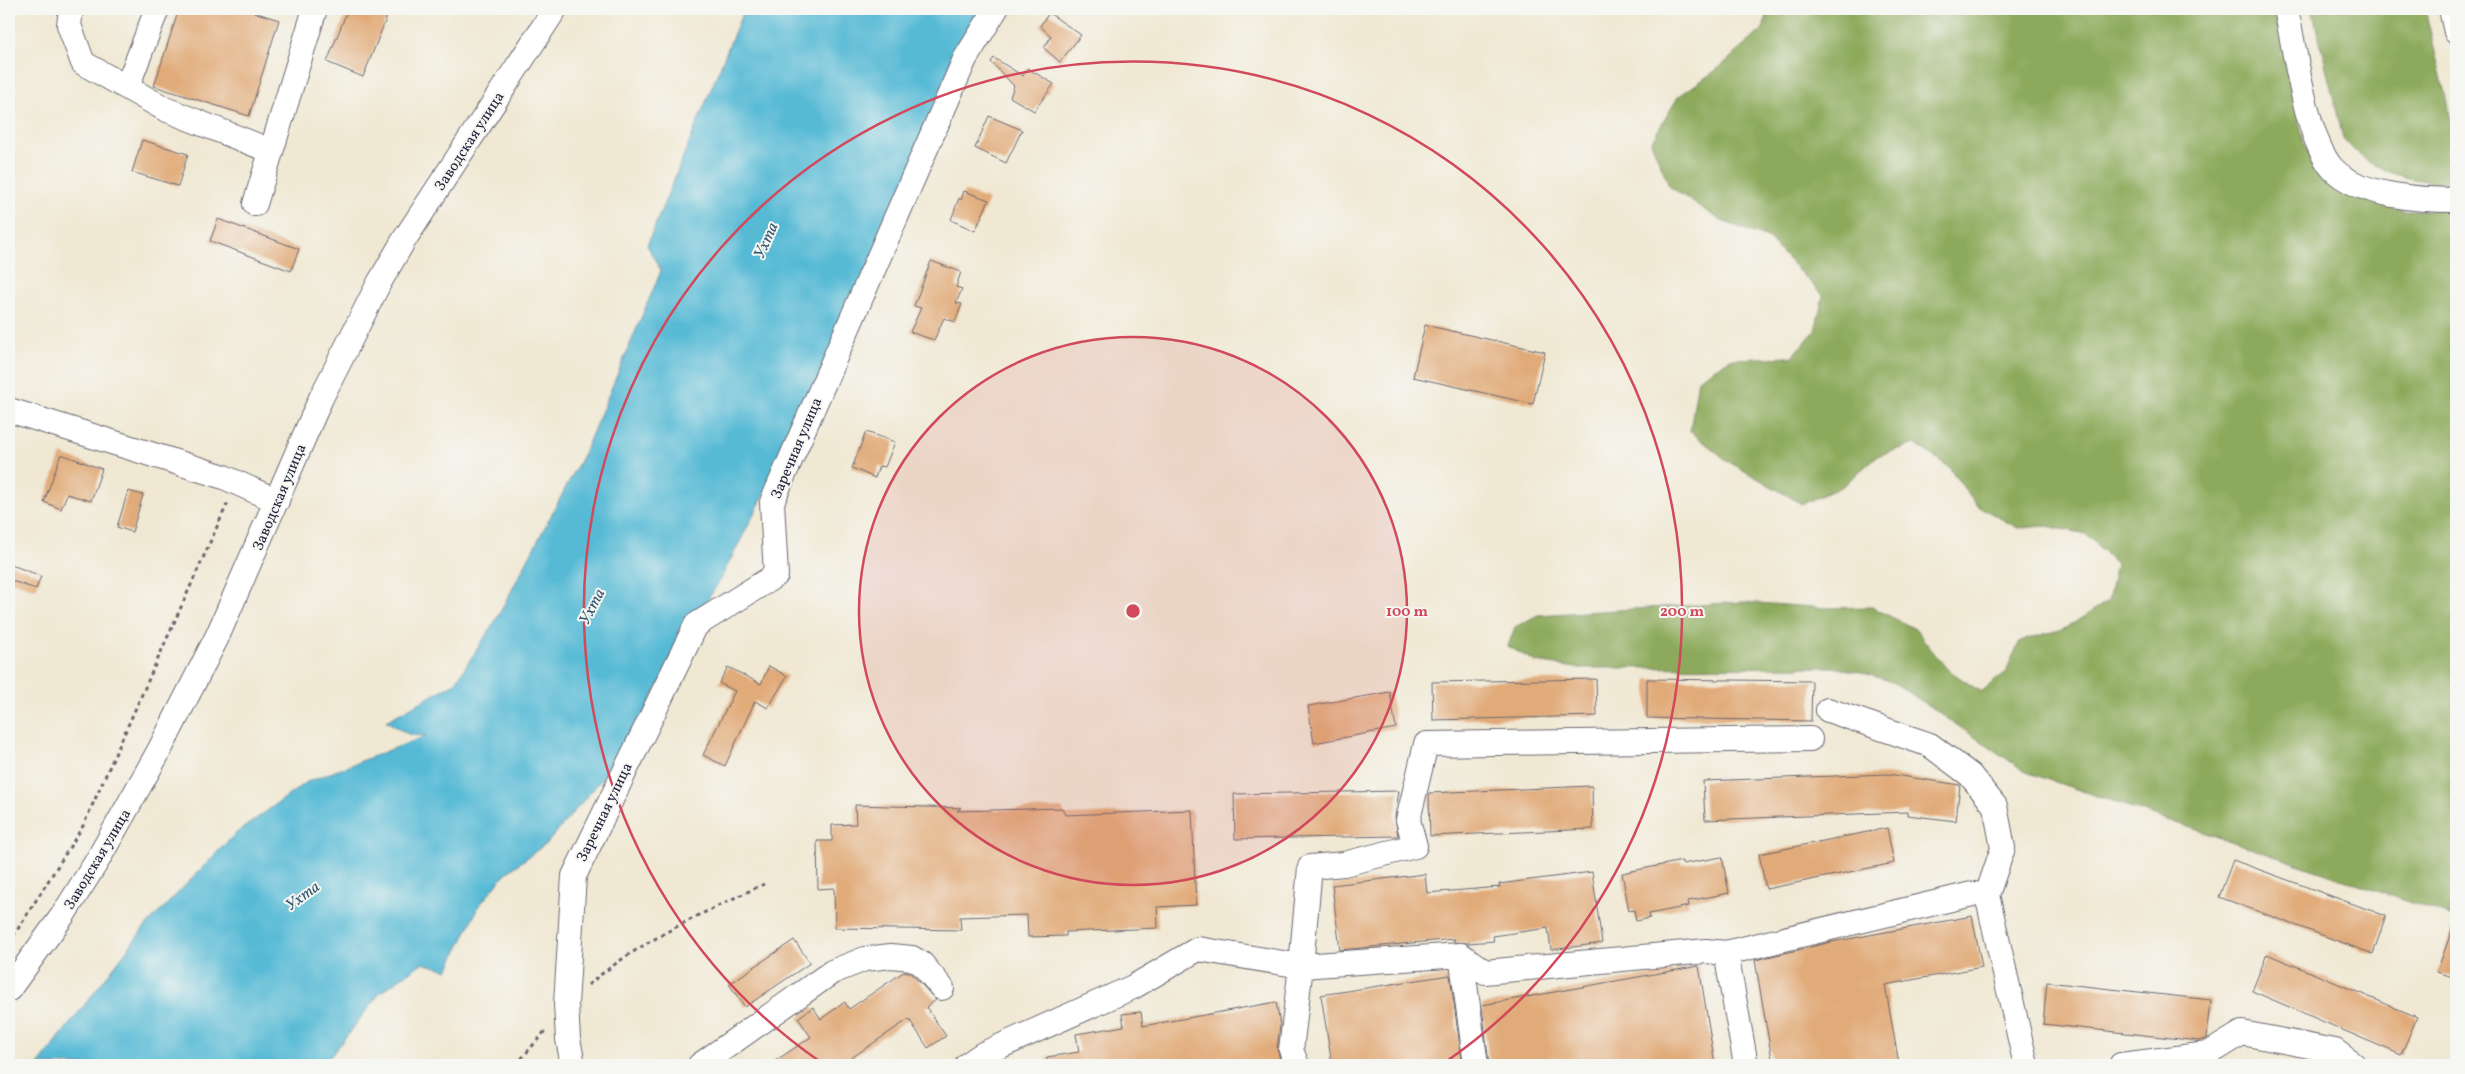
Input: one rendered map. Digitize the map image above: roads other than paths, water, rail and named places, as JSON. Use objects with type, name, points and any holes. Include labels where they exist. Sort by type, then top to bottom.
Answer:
[{"type":"street","points":[[71,9],[69,25],[83,63],[165,109],[271,151]]},
{"type":"street","points":[[127,87],[156,9]]},
{"type":"street","points":[[255,204],[315,9]]},
{"type":"street","name":"Заречная улица","points":[[573,1065],[568,1040],[566,1004],[574,876],[696,625],[776,575],[772,502],[965,59],[996,9]]},
{"type":"street","points":[[2286,9],[2314,133],[2333,169],[2348,180],[2374,190],[2404,197],[2456,200]]},
{"type":"street","points":[[2451,9],[2456,32]]},
{"type":"street","name":"Заводская улица","points":[[9,989],[63,915],[97,861],[160,751],[218,637],[321,398],[379,283],[545,12]]},
{"type":"street","points":[[9,410],[224,477],[278,501]]},
{"type":"street","points":[[1828,710],[1930,745],[1970,776],[1995,806],[2003,848],[1987,895],[2026,1065]]},
{"type":"street","points":[[1297,1065],[1291,1050],[1310,867],[1344,864],[1415,846],[1408,820],[1426,744],[1810,739]]},
{"type":"street","points":[[967,1065],[983,1054],[1133,988],[1198,949],[1301,966],[1461,955],[1485,972],[1706,952],[1726,952],[1972,894],[1987,895]]},
{"type":"street","points":[[1726,952],[1746,1065]]},
{"type":"street","points":[[1461,955],[1476,1065]]},
{"type":"street","points":[[700,1065],[832,972],[865,959],[891,956],[912,958],[922,964],[942,988]]},
{"type":"street","points":[[2121,1065],[2208,1054],[2242,1033],[2335,1051],[2354,1065]]},
{"type":"water","name":"Ухта","points":[[744,9],[988,9],[765,493],[720,580],[675,652],[625,752],[548,842],[505,874],[479,906],[448,970],[422,963],[380,993],[324,1065],[38,1065],[144,928],[235,834],[307,782],[426,736],[410,735],[386,721],[455,683],[496,620],[584,453],[661,271],[647,245]]}]
